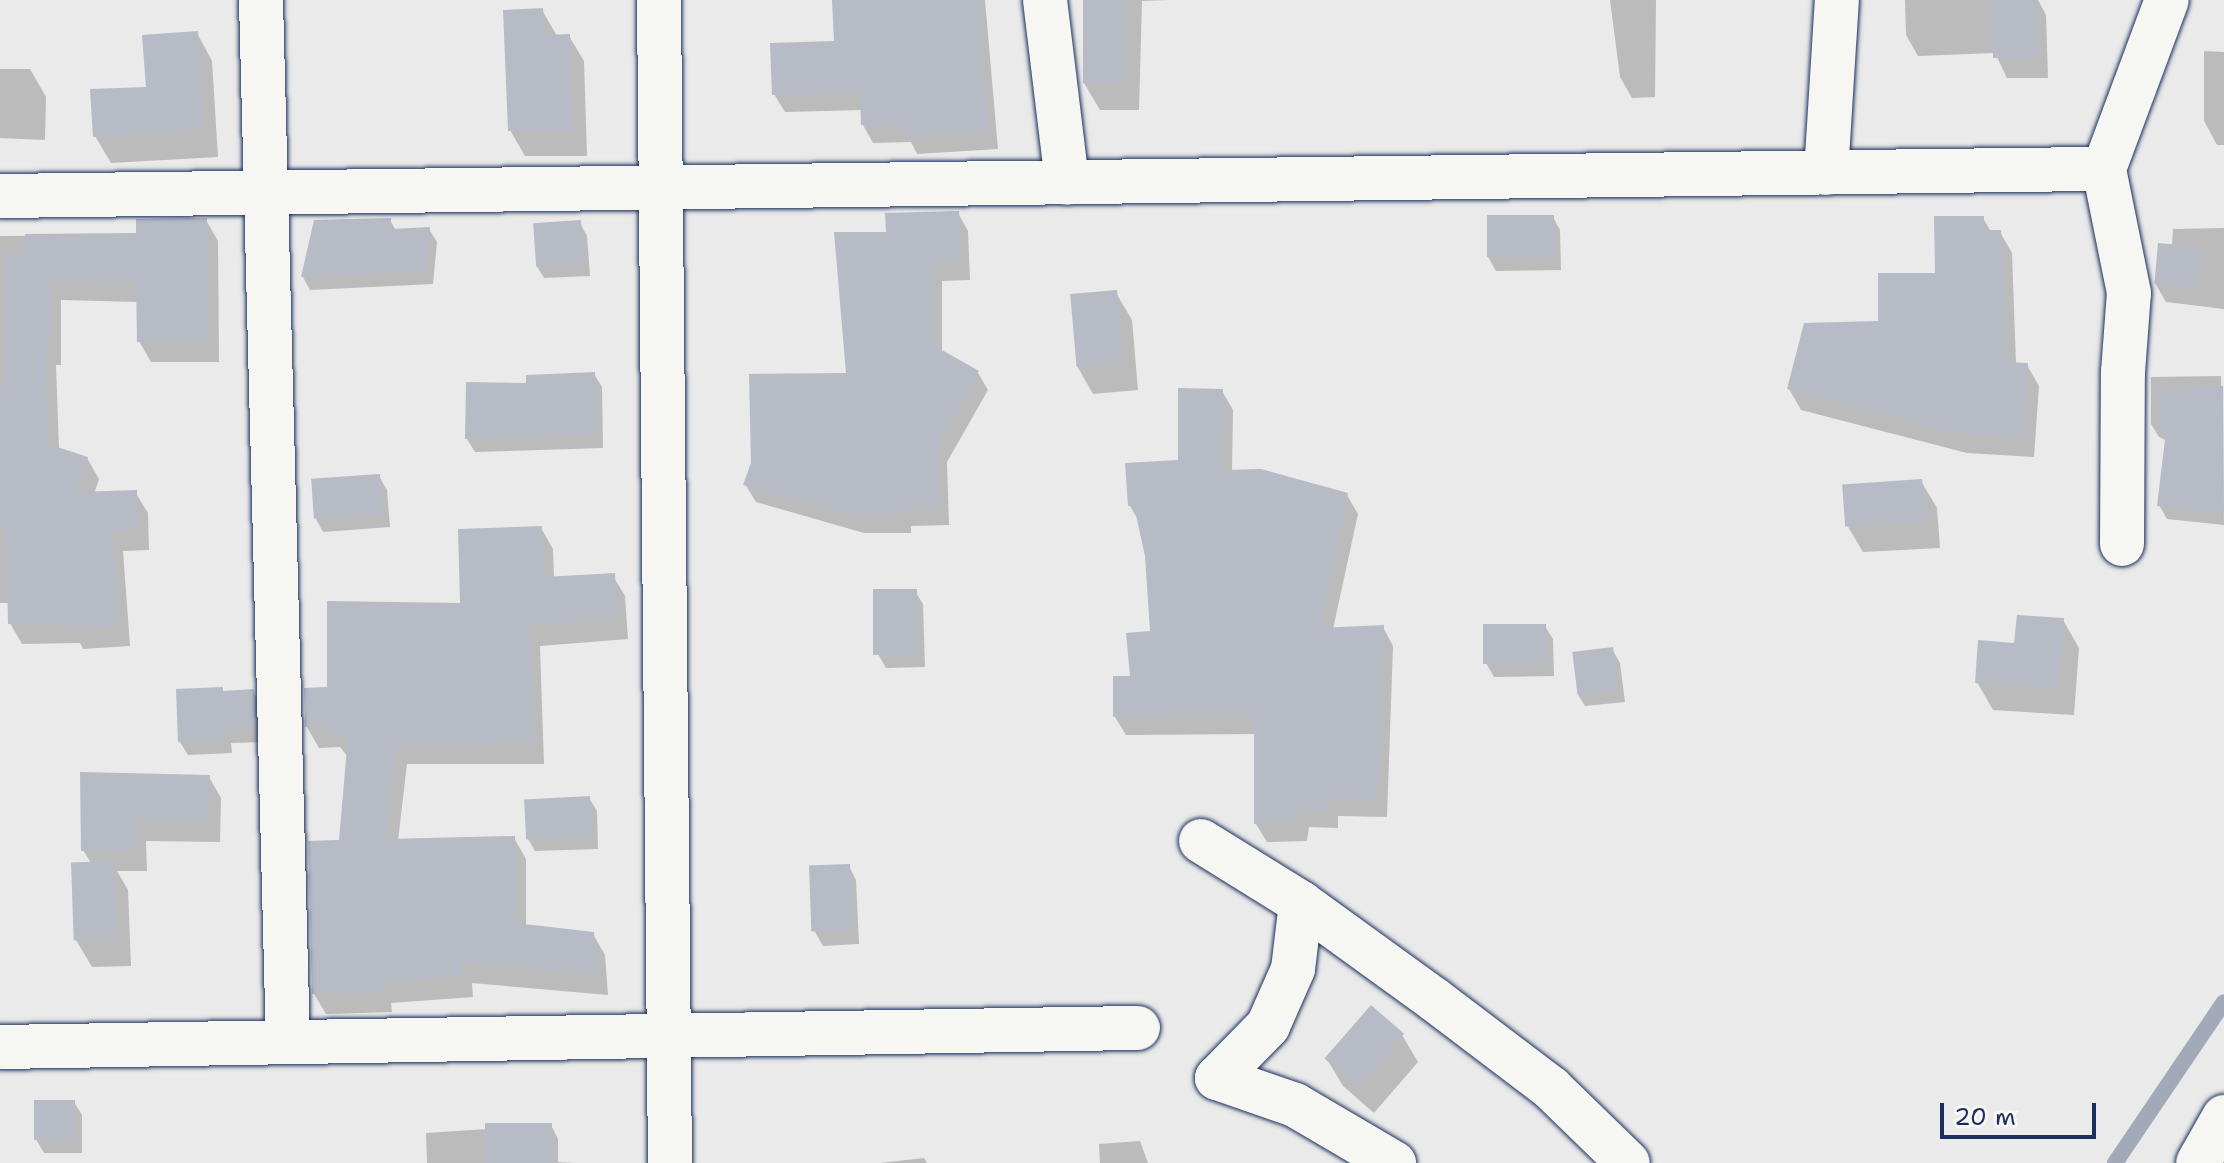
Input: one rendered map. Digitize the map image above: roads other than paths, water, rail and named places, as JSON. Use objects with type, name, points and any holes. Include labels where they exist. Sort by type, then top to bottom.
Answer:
[{"type":"street","points":[[261,0],[288,1042]]},
{"type":"street","points":[[659,0],[670,1163]]},
{"type":"street","points":[[1045,0],[1067,183]]},
{"type":"street","points":[[1826,173],[1837,0]]},
{"type":"street","points":[[2122,544],[2123,372],[2129,293],[2104,169],[2167,0]]},
{"type":"street","points":[[0,196],[2104,169]]},
{"type":"street","points":[[1201,841],[1301,903],[1551,1088],[1628,1163]]},
{"type":"street","points":[[1301,903],[1293,969],[1268,1026],[1217,1078],[1295,1105],[1394,1163]]},
{"type":"street","points":[[0,1047],[1138,1028]]},
{"type":"street","points":[[2198,1163],[2224,1117]]},
{"type":"waterway","points":[[2115,1163],[2224,1002]]}]
